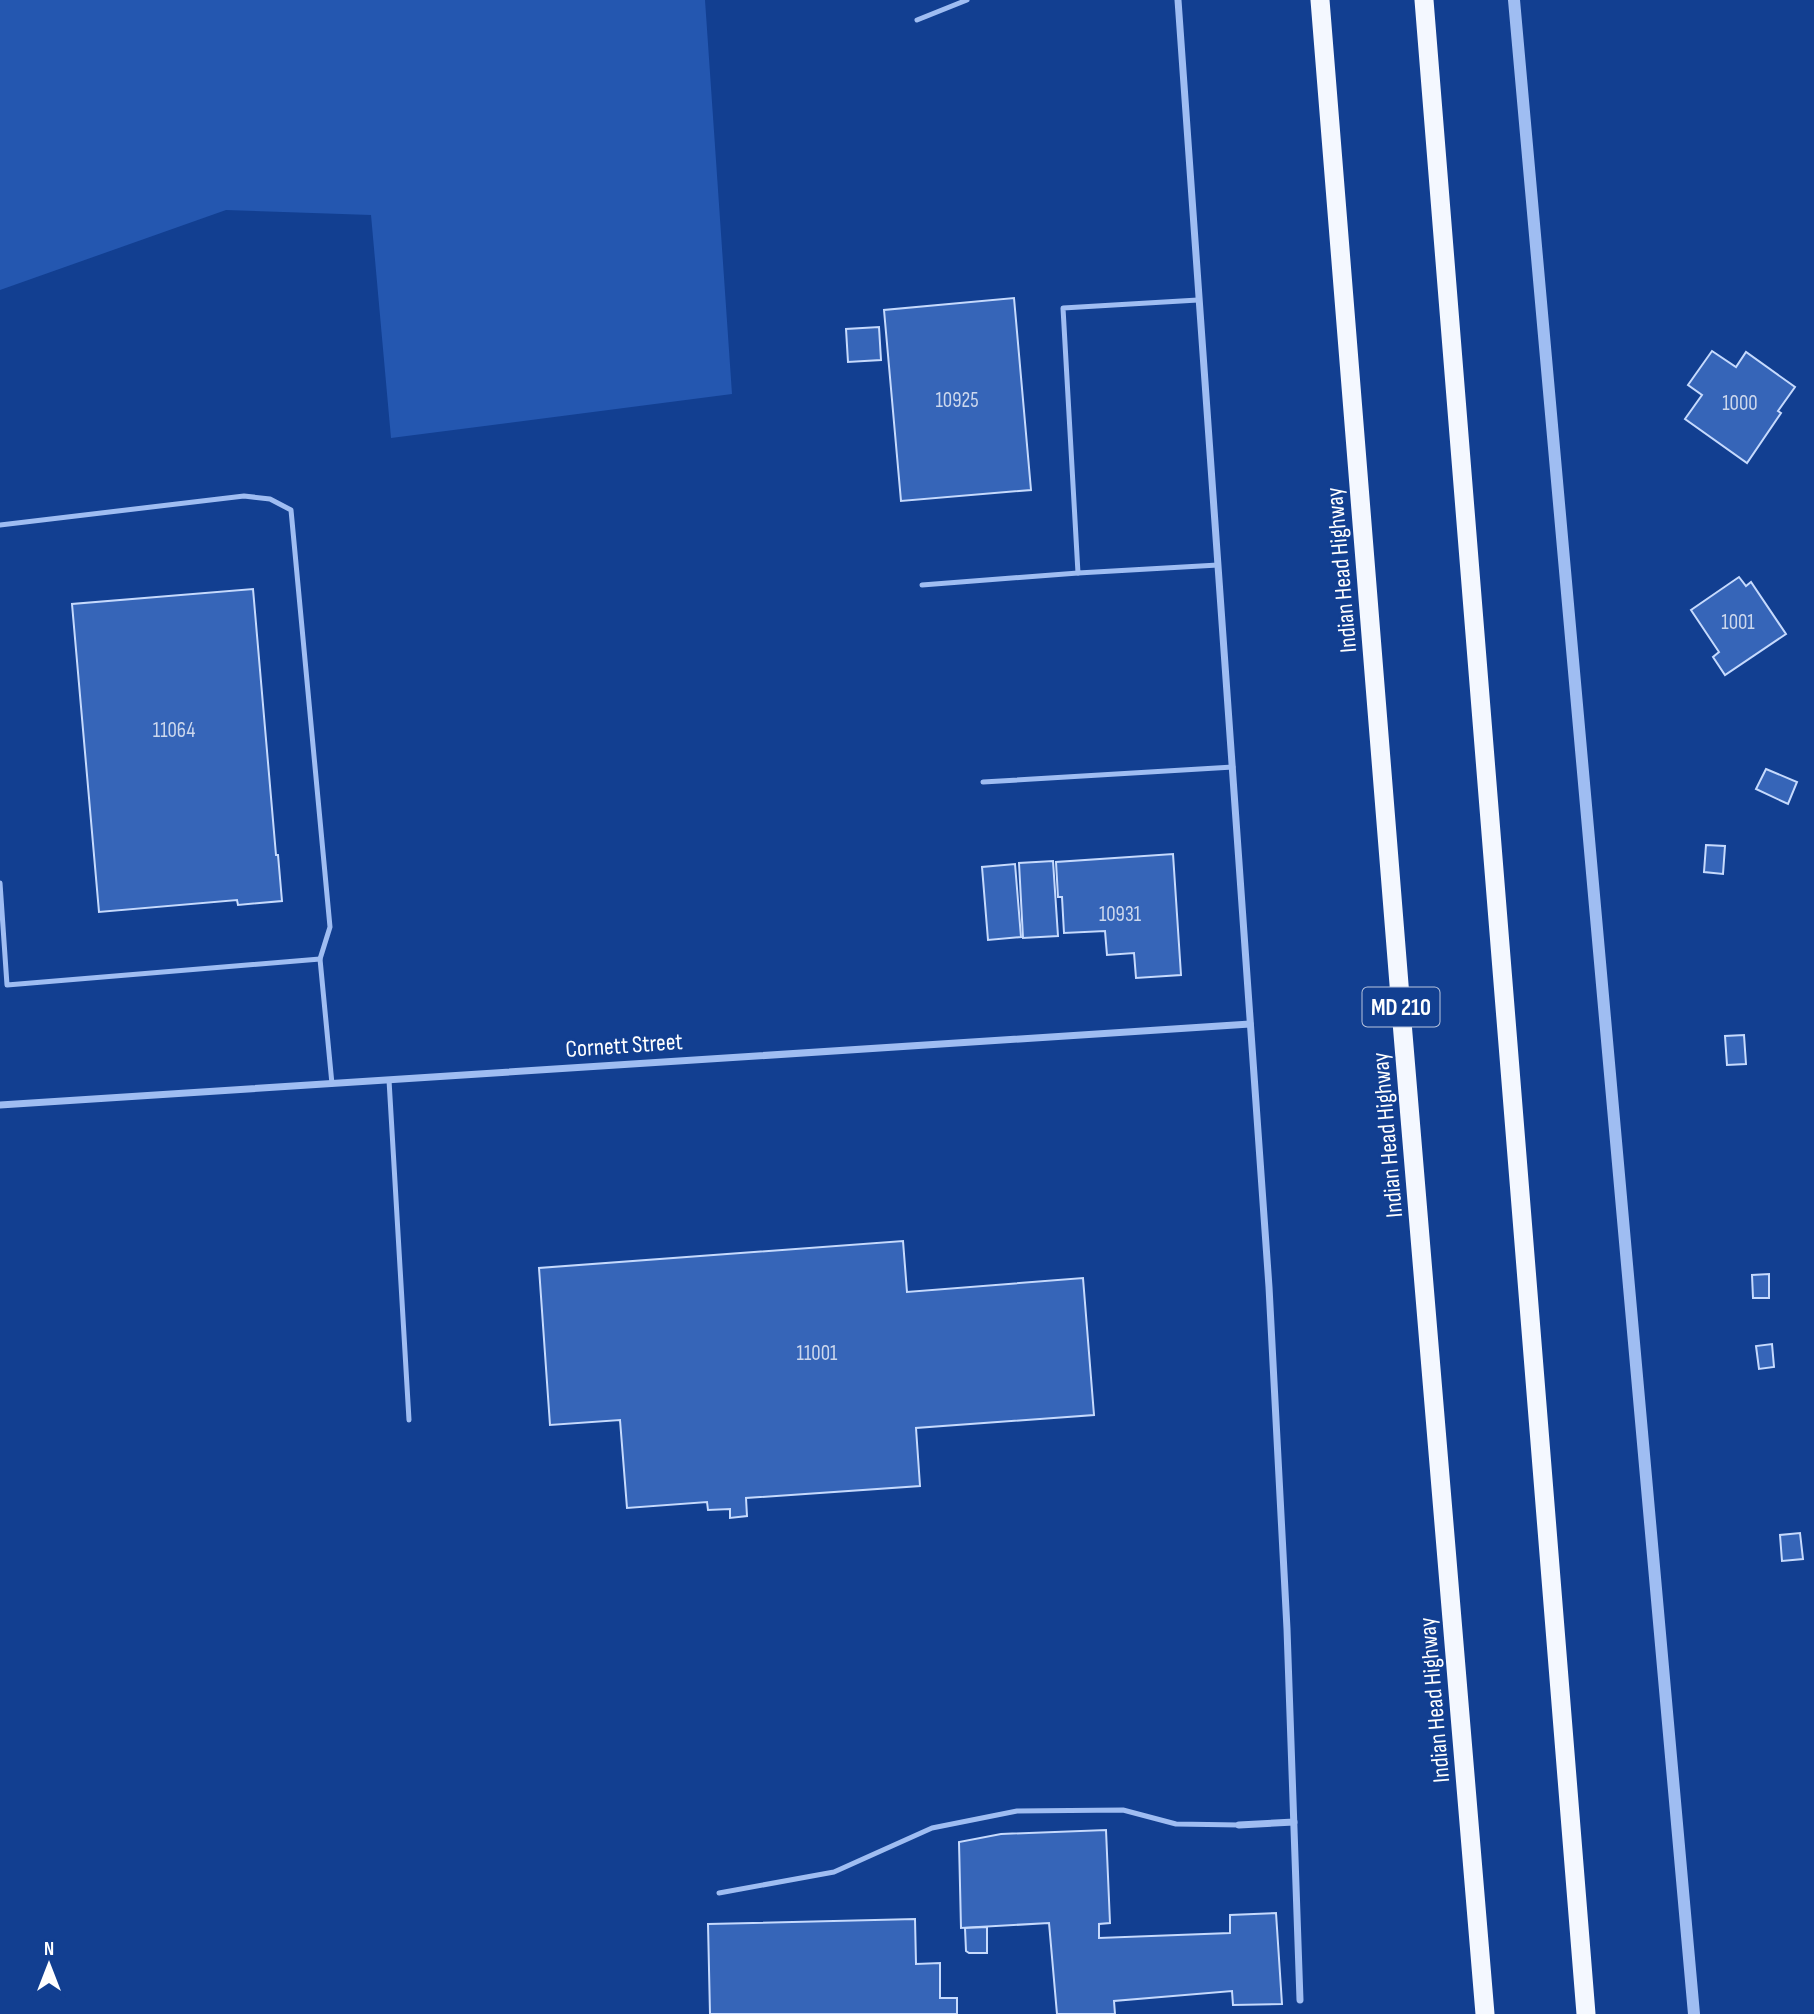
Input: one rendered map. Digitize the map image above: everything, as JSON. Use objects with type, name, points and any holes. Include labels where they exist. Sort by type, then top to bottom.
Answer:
[{"type":"highway","name":"Indian Head Highway","points":[[1320,0],[1485,2014]]},
{"type":"highway","points":[[1424,0],[1586,2014]]},
{"type":"street","points":[[1178,0],[1269,1287],[1287,1629],[1300,2000]]},
{"type":"street","points":[[1514,0],[1694,2014]]},
{"type":"street","name":"Cornett Street","points":[[0,1105],[1250,1024]]},
{"type":"street","points":[[1239,1825],[1294,1822]]},
{"type":"lane","points":[[916,20],[967,0]]},
{"type":"lane","points":[[1079,573],[1063,308],[1198,300]]},
{"type":"lane","points":[[0,525],[244,496],[270,499],[291,510],[330,927],[320,959],[332,1084]]},
{"type":"lane","points":[[922,585],[1218,565]]},
{"type":"lane","points":[[983,782],[1233,766]]},
{"type":"lane","points":[[0,883],[7,985]]},
{"type":"lane","points":[[0,986],[320,959]]},
{"type":"lane","points":[[389,1080],[409,1420]]},
{"type":"lane","points":[[719,1893],[834,1872],[932,1828],[1017,1811],[1123,1810],[1176,1824],[1239,1825]]},
{"type":"shaded area","points":[[0,0],[705,0],[732,394],[391,438],[371,215],[226,210],[0,290]]},
{"type":"building","points":[[1014,298],[1031,490],[901,501],[884,310]]},
{"type":"building","points":[[879,327],[881,360],[848,362],[846,329]]},
{"type":"building","points":[[1712,351],[1736,367],[1746,352],[1795,387],[1747,463],[1685,419],[1702,395],[1688,385]]},
{"type":"building","points":[[1739,577],[1746,586],[1751,582],[1786,634],[1725,675],[1713,657],[1719,652],[1691,610]]},
{"type":"building","points":[[253,589],[282,901],[238,905],[237,900],[99,912],[72,604]]},
{"type":"building","points":[[1766,769],[1797,782],[1788,804],[1756,789]]},
{"type":"building","points":[[1706,845],[1725,846],[1723,874],[1704,872]]},
{"type":"building","points":[[1173,854],[1181,975],[1136,978],[1134,953],[1107,955],[1105,931],[1064,933],[1056,862]]},
{"type":"building","points":[[1053,861],[1058,936],[1023,938],[1019,863]]},
{"type":"building","points":[[1015,864],[1021,937],[988,940],[982,867]]},
{"type":"building","points":[[1744,1035],[1746,1064],[1727,1065],[1725,1036]]},
{"type":"building","points":[[903,1241],[907,1292],[1083,1278],[1094,1415],[916,1428],[920,1486],[746,1498],[747,1516],[730,1518],[730,1509],[708,1510],[707,1502],[627,1508],[620,1420],[550,1425],[539,1268]]},
{"type":"building","points":[[1769,1274],[1769,1298],[1753,1298],[1752,1275]]},
{"type":"building","points":[[1772,1344],[1774,1367],[1759,1369],[1756,1346]]},
{"type":"building","points":[[1800,1533],[1803,1559],[1782,1561],[1780,1535]]},
{"type":"building","points":[[1106,1830],[1110,1923],[1099,1924],[1099,1938],[1230,1933],[1230,1915],[1276,1913],[1282,2004],[1233,2005],[1232,1991],[1114,2001],[1115,2014],[1057,2014],[1049,1923],[961,1928],[959,1842],[1001,1834]]},
{"type":"building","points":[[915,1919],[916,1964],[940,1963],[940,1998],[957,1998],[957,2014],[710,2014],[708,1924]]},
{"type":"building","points":[[987,1927],[987,1953],[966,1951],[965,1928]]}]
